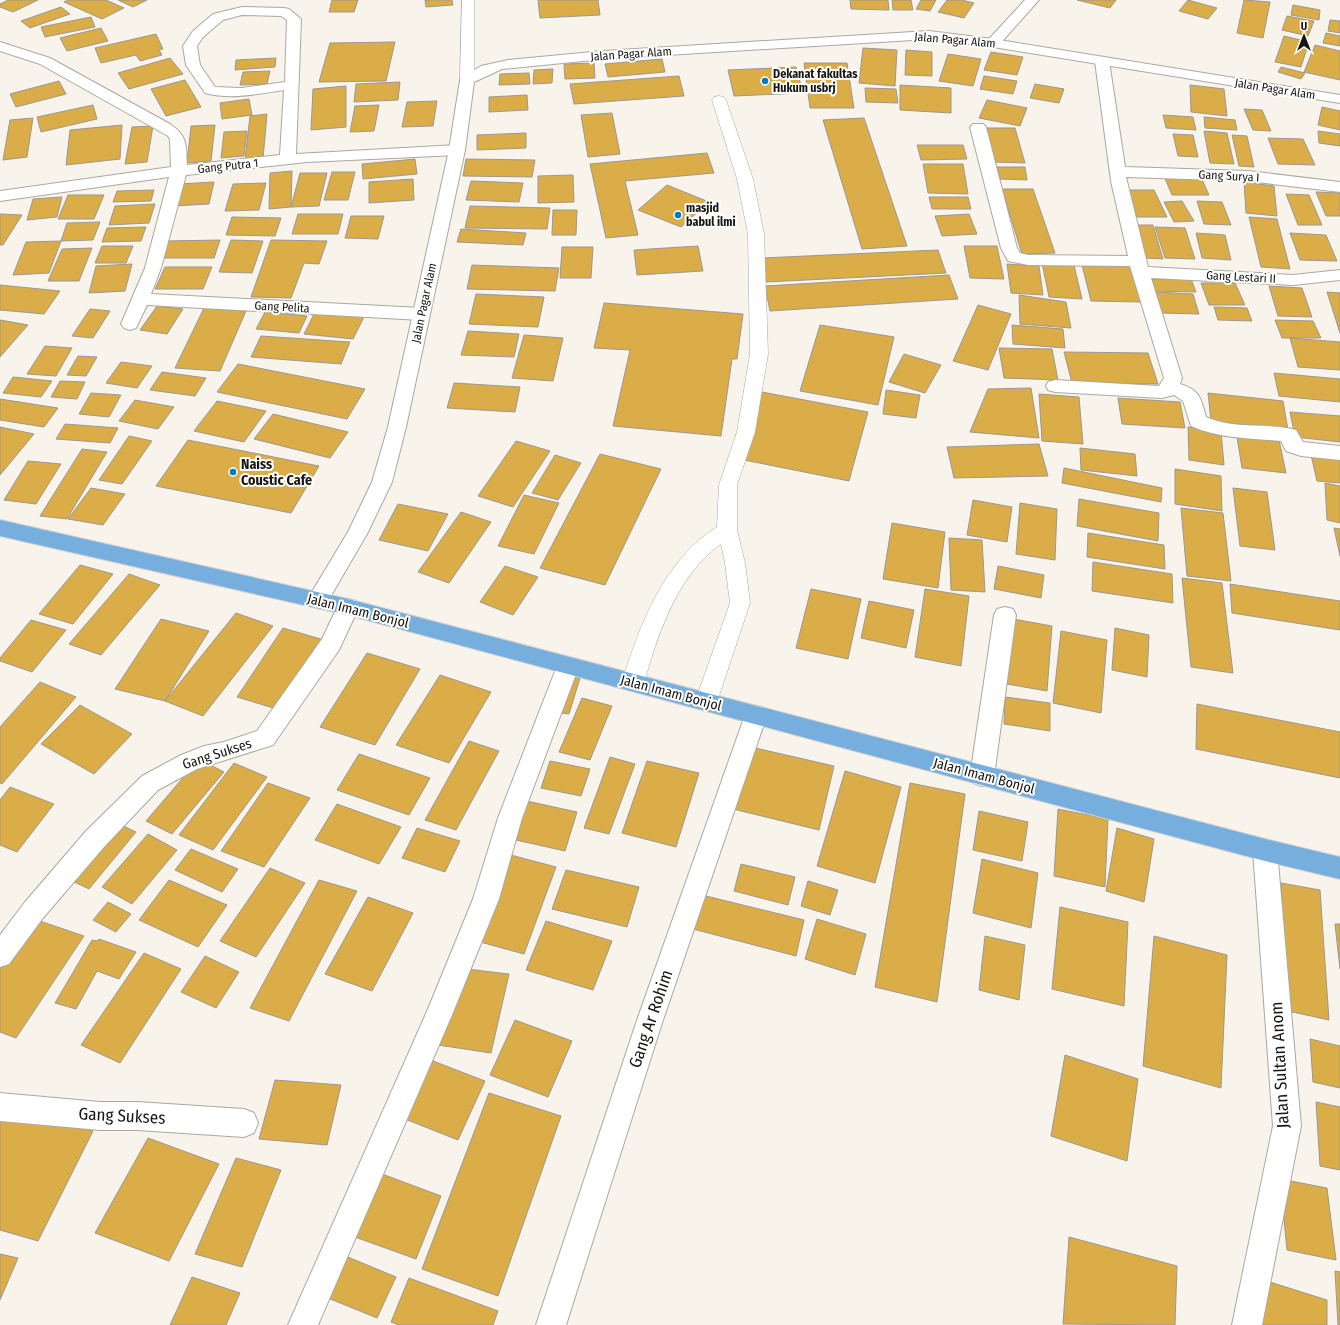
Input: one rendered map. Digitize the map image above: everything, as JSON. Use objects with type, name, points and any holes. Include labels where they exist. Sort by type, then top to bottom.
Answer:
[{"type":"highway","name":"Jalan Imam Bonjol","points":[[0,528],[348,607],[982,776],[1265,850],[1340,868]]},
{"type":"street","points":[[993,42],[1032,0]]},
{"type":"street","points":[[288,159],[292,85],[294,19],[284,12],[242,12],[218,16],[198,34],[190,46],[193,65],[210,90],[221,93],[292,85]]},
{"type":"street","name":"Jalan Pagar Alam","points":[[318,600],[357,534],[382,482],[397,427],[457,150],[466,80],[492,66],[603,55],[929,35],[993,42],[1340,99]]},
{"type":"street","points":[[0,46],[45,61],[174,133],[178,140],[178,171],[162,238],[142,299],[130,324]]},
{"type":"street","points":[[1054,386],[1162,392],[1169,388],[1173,378],[1127,221],[1118,172],[1109,95],[1102,61]]},
{"type":"street","name":"Gang Lestari II","points":[[978,127],[1009,248],[1014,257],[1028,260],[1140,266],[1293,280],[1309,280],[1329,275],[1340,275]]},
{"type":"street","name":"Gang Putra 1","points":[[0,196],[178,171],[288,159],[457,150]]},
{"type":"street","name":"Gang Surya I","points":[[1118,172],[1240,176],[1340,187]]},
{"type":"street","name":"Gang Pelita","points":[[142,299],[421,314]]},
{"type":"street","points":[[1169,388],[1187,392],[1192,397],[1198,421],[1205,425],[1221,429],[1289,435],[1294,446],[1301,449],[1340,453]]},
{"type":"street","name":"Gang Sukses","points":[[0,955],[34,910],[95,839],[150,783],[189,762],[212,753],[240,747],[265,738],[331,644],[348,607]]},
{"type":"street","points":[[982,776],[1005,615]]},
{"type":"street","points":[[303,1325],[436,1022],[486,898],[510,818],[568,666]]},
{"type":"street","name":"Gang Ar Rohim","points":[[551,1325],[649,1023],[756,715]]},
{"type":"street","name":"Jalan Sultan Anom","points":[[1247,1325],[1287,1126],[1265,850]]},
{"type":"street","name":"Gang Sukses","points":[[0,1107],[100,1116],[137,1116],[244,1122]]},
{"type":"lane","points":[[466,80],[469,19],[468,0]]},
{"type":"lane","points":[[706,702],[740,603],[735,563],[727,530],[728,484],[746,432],[759,354],[756,234],[746,179],[719,100]]},
{"type":"lane","points":[[633,682],[666,597],[683,571],[704,546],[727,530]]},
{"type":"building","points":[[8,0],[38,0],[13,12],[0,7],[0,4]]},
{"type":"building","points":[[68,0],[106,0],[124,8],[102,19],[64,2]]},
{"type":"building","points":[[118,0],[147,0],[133,7]]},
{"type":"building","points":[[332,0],[358,0],[354,12],[329,12]]},
{"type":"building","points":[[425,0],[452,0],[453,5],[426,7]]},
{"type":"building","points":[[538,0],[598,0],[600,15],[540,18]]},
{"type":"building","points":[[850,0],[888,0],[889,10],[851,9]]},
{"type":"building","points":[[892,0],[911,0],[913,10],[893,10]]},
{"type":"building","points":[[921,0],[936,0],[930,11],[916,9]]},
{"type":"building","points":[[947,0],[962,0],[974,3],[964,18],[938,12]]},
{"type":"building","points":[[1077,0],[1116,0],[1110,8]]},
{"type":"building","points":[[1188,0],[1217,8],[1208,19],[1179,11]]},
{"type":"building","points":[[1244,0],[1270,2],[1263,38],[1237,33]]},
{"type":"building","points":[[1293,5],[1320,10],[1319,20],[1291,15]]},
{"type":"building","points":[[61,7],[70,14],[30,28],[21,21]]},
{"type":"building","points":[[1287,16],[1314,21],[1308,36],[1282,30]]},
{"type":"building","points":[[91,17],[95,27],[45,37],[41,27]]},
{"type":"building","points":[[1330,20],[1340,21],[1340,33],[1328,31]]},
{"type":"building","points":[[101,28],[108,41],[67,51],[60,38]]},
{"type":"building","points":[[1326,33],[1340,36],[1340,46],[1323,43]]},
{"type":"building","points":[[156,34],[163,49],[159,50],[162,55],[140,61],[136,55],[101,63],[95,48]]},
{"type":"building","points":[[1284,36],[1309,42],[1301,67],[1275,62]]},
{"type":"building","points":[[395,42],[386,81],[319,82],[330,43]]},
{"type":"building","points":[[1315,45],[1340,51],[1340,80],[1304,72]]},
{"type":"building","points":[[863,48],[897,50],[895,86],[859,83]]},
{"type":"building","points":[[906,50],[932,52],[932,76],[905,75]]},
{"type":"building","points":[[991,52],[1023,57],[1017,75],[984,70]]},
{"type":"building","points":[[948,54],[981,59],[973,86],[939,81]]},
{"type":"building","points":[[170,58],[183,74],[129,89],[118,73]]},
{"type":"building","points":[[276,58],[275,67],[235,70],[236,60]]},
{"type":"building","points":[[662,59],[665,72],[608,77],[605,64]]},
{"type":"building","points":[[594,63],[595,78],[565,79],[564,64]]},
{"type":"building","points":[[804,63],[847,63],[854,108],[810,108]]},
{"type":"building","name":"Dekanat fakultas Hukum usbrj","points":[[796,67],[803,93],[734,96],[728,70]]},
{"type":"building","points":[[1281,67],[1305,73],[1301,79],[1278,72]]},
{"type":"building","points":[[553,69],[552,83],[533,84],[534,70]]},
{"type":"building","points":[[270,71],[267,84],[240,85],[243,72]]},
{"type":"building","points":[[529,73],[530,84],[499,85],[500,74]]},
{"type":"building","points":[[679,76],[684,96],[574,104],[570,84]]},
{"type":"building","points":[[984,76],[1017,81],[1013,94],[980,89]]},
{"type":"building","points":[[185,80],[201,107],[166,116],[151,89]]},
{"type":"building","points":[[59,81],[66,94],[16,107],[10,94]]},
{"type":"building","points":[[400,82],[398,100],[354,102],[356,84]]},
{"type":"building","points":[[1035,84],[1064,89],[1059,103],[1030,98]]},
{"type":"building","points":[[900,85],[951,88],[951,113],[900,110]]},
{"type":"building","points":[[1190,85],[1224,89],[1227,116],[1191,112]]},
{"type":"building","points":[[346,86],[346,127],[311,130],[313,89]]},
{"type":"building","points":[[865,88],[896,89],[898,103],[866,102]]},
{"type":"building","points":[[527,95],[528,110],[489,112],[489,97]]},
{"type":"building","points":[[249,99],[252,115],[222,119],[220,103]]},
{"type":"building","points":[[987,100],[1027,108],[1020,126],[979,118]]},
{"type":"building","points":[[437,101],[433,126],[402,127],[407,102]]},
{"type":"building","points":[[93,105],[97,119],[41,132],[37,117]]},
{"type":"building","points":[[379,105],[374,131],[350,132],[355,106]]},
{"type":"building","points":[[1322,107],[1340,111],[1340,130],[1318,125]]},
{"type":"building","points":[[1244,109],[1262,110],[1271,131],[1253,130]]},
{"type":"building","points":[[612,113],[620,154],[588,157],[581,115]]},
{"type":"building","points":[[267,114],[263,159],[245,160],[250,116]]},
{"type":"building","points":[[1163,115],[1193,117],[1196,130],[1166,128]]},
{"type":"building","points":[[1204,117],[1235,120],[1237,130],[1205,128]]},
{"type":"building","points":[[33,118],[27,157],[3,160],[10,120]]},
{"type":"building","points":[[864,118],[907,246],[862,249],[823,120]]},
{"type":"building","points":[[122,125],[120,159],[66,165],[70,130]]},
{"type":"building","points":[[215,125],[211,161],[187,163],[191,126]]},
{"type":"building","points":[[153,126],[147,162],[125,164],[132,127]]},
{"type":"building","points":[[984,128],[1015,128],[1025,163],[992,162]]},
{"type":"building","points":[[247,131],[244,156],[221,158],[224,132]]},
{"type":"building","points":[[1204,131],[1227,133],[1234,164],[1210,163]]},
{"type":"building","points":[[1318,131],[1340,134],[1340,146],[1319,143]]},
{"type":"building","points":[[526,133],[526,148],[477,150],[477,135]]},
{"type":"building","points":[[1173,134],[1193,135],[1198,157],[1178,156]]},
{"type":"building","points":[[1232,135],[1247,136],[1254,167],[1239,166]]},
{"type":"building","points":[[1268,138],[1303,139],[1315,165],[1278,164]]},
{"type":"building","points":[[917,145],[963,145],[967,159],[921,160]]},
{"type":"building","points":[[707,153],[714,173],[625,181],[638,235],[606,238],[590,164]]},
{"type":"building","points":[[415,159],[417,174],[363,179],[362,164]]},
{"type":"building","points":[[466,159],[535,160],[532,177],[463,176]]},
{"type":"building","points":[[923,164],[963,164],[968,194],[928,193]]},
{"type":"building","points":[[997,167],[1025,167],[1027,180],[1000,179]]},
{"type":"building","points":[[292,171],[291,207],[269,209],[270,173]]},
{"type":"building","points":[[332,172],[355,172],[348,200],[324,200]]},
{"type":"building","points":[[300,173],[327,173],[319,206],[291,207]]},
{"type":"building","points":[[573,175],[574,202],[538,203],[538,176]]},
{"type":"building","points":[[1200,175],[1209,195],[1172,195],[1164,176]]},
{"type":"building","points":[[413,179],[414,200],[369,203],[369,182]]},
{"type":"building","points":[[471,181],[523,183],[519,202],[466,200]]},
{"type":"building","points":[[214,182],[209,204],[174,206],[179,184]]},
{"type":"building","points":[[1244,182],[1274,186],[1277,216],[1246,213]]},
{"type":"building","points":[[266,183],[259,210],[225,211],[233,184]]},
{"type":"building","points":[[667,185],[709,202],[681,227],[638,210]]},
{"type":"building","points":[[1002,189],[1033,189],[1055,253],[1022,254]]},
{"type":"building","points":[[154,190],[151,201],[113,202],[117,191]]},
{"type":"building","points":[[1125,190],[1154,190],[1167,217],[1137,217]]},
{"type":"building","points":[[1316,192],[1340,193],[1340,216],[1326,216]]},
{"type":"building","points":[[1286,194],[1309,195],[1322,225],[1298,225]]},
{"type":"building","points":[[68,195],[104,195],[94,219],[58,219]]},
{"type":"building","points":[[62,197],[57,217],[27,220],[33,199]]},
{"type":"building","points":[[929,197],[968,197],[971,209],[932,209]]},
{"type":"building","points":[[1182,201],[1194,221],[1174,222],[1164,202]]},
{"type":"building","points":[[1197,201],[1222,202],[1231,225],[1204,224]]},
{"type":"building","points":[[155,204],[149,223],[109,225],[115,206]]},
{"type":"building","points":[[470,206],[550,208],[547,229],[465,228]]},
{"type":"building","points":[[553,210],[577,210],[576,235],[552,235]]},
{"type":"building","points":[[0,214],[22,215],[3,245],[0,245]]},
{"type":"building","points":[[298,214],[343,214],[338,234],[292,234]]},
{"type":"building","points":[[969,214],[977,234],[942,236],[935,216]]},
{"type":"building","points":[[351,216],[384,216],[378,239],[345,238]]},
{"type":"building","points":[[232,217],[281,218],[275,236],[226,235]]},
{"type":"building","points":[[1249,217],[1277,219],[1290,269],[1261,267]]},
{"type":"building","points":[[100,222],[93,240],[61,241],[67,223]]},
{"type":"building","points":[[1136,225],[1153,225],[1163,259],[1146,258]]},
{"type":"building","points":[[146,227],[141,241],[102,242],[107,228]]},
{"type":"building","points":[[1155,227],[1185,228],[1195,259],[1165,258]]},
{"type":"building","points":[[461,229],[526,233],[523,245],[457,242]]},
{"type":"building","points":[[1196,233],[1225,235],[1231,260],[1202,258]]},
{"type":"building","points":[[1290,233],[1326,235],[1337,261],[1300,260]]},
{"type":"building","points":[[220,240],[214,258],[160,258],[167,241]]},
{"type":"building","points":[[231,240],[263,241],[252,273],[219,272]]},
{"type":"building","points":[[271,240],[327,241],[319,264],[304,263],[291,298],[251,297]]},
{"type":"building","points":[[61,241],[49,273],[13,275],[26,242]]},
{"type":"building","points":[[102,246],[133,246],[126,263],[95,263]]},
{"type":"building","points":[[698,246],[703,271],[637,275],[634,250]]},
{"type":"building","points":[[964,246],[997,246],[1004,279],[970,278]]},
{"type":"building","points":[[562,247],[593,247],[591,278],[560,278]]},
{"type":"building","points":[[92,248],[79,281],[48,281],[62,249]]},
{"type":"building","points":[[938,250],[946,273],[766,282],[762,258]]},
{"type":"building","points":[[1042,263],[1074,265],[1082,299],[1049,297]]},
{"type":"building","points":[[132,264],[125,291],[89,293],[96,266]]},
{"type":"building","points":[[1007,264],[1039,266],[1043,295],[1011,293]]},
{"type":"building","points":[[472,265],[559,268],[555,291],[467,289]]},
{"type":"building","points":[[1082,265],[1131,266],[1141,302],[1091,301]]},
{"type":"building","points":[[165,267],[212,267],[203,289],[155,289]]},
{"type":"building","points":[[949,275],[958,299],[770,311],[765,286]]},
{"type":"building","points":[[1147,279],[1191,279],[1196,292],[1152,291]]},
{"type":"building","points":[[1201,283],[1235,283],[1245,305],[1209,305]]},
{"type":"building","points":[[0,285],[60,291],[44,314],[0,310]]},
{"type":"building","points":[[1269,286],[1302,288],[1312,317],[1278,316]]},
{"type":"building","points":[[1156,292],[1193,294],[1199,314],[1161,313]]},
{"type":"building","points":[[1327,292],[1340,293],[1340,333]]},
{"type":"building","points":[[476,294],[544,297],[538,327],[469,324]]},
{"type":"building","points":[[1019,295],[1066,302],[1071,328],[1020,324]]},
{"type":"building","points":[[604,303],[743,314],[737,359],[732,359],[721,436],[613,426],[630,350],[594,348]]},
{"type":"building","points":[[978,305],[1011,314],[988,370],[953,361]]},
{"type":"building","points":[[157,306],[183,309],[167,334],[140,330]]},
{"type":"building","points":[[1214,307],[1247,308],[1252,321],[1218,320]]},
{"type":"building","points":[[204,308],[246,311],[220,371],[175,368]]},
{"type":"building","points":[[90,309],[110,311],[93,338],[72,336]]},
{"type":"building","points":[[265,312],[307,316],[299,333],[256,329]]},
{"type":"building","points":[[315,312],[364,317],[353,339],[304,334]]},
{"type":"building","points":[[0,320],[28,325],[0,357]]},
{"type":"building","points":[[1275,320],[1313,321],[1321,338],[1282,338]]},
{"type":"building","points":[[820,325],[894,337],[878,405],[800,391]]},
{"type":"building","points":[[1012,325],[1063,329],[1065,348],[1013,344]]},
{"type":"building","points":[[468,331],[519,334],[514,357],[461,355]]},
{"type":"building","points":[[524,335],[563,338],[553,381],[512,378]]},
{"type":"building","points":[[261,336],[350,342],[341,364],[251,357]]},
{"type":"building","points":[[1290,338],[1340,342],[1340,370],[1298,367]]},
{"type":"building","points":[[45,346],[72,348],[56,376],[27,374]]},
{"type":"building","points":[[999,348],[1052,349],[1058,380],[1004,378]]},
{"type":"building","points":[[1064,352],[1148,353],[1158,384],[1072,383]]},
{"type":"building","points":[[904,354],[941,365],[925,393],[889,382]]},
{"type":"building","points":[[78,356],[97,357],[86,376],[67,375]]},
{"type":"building","points":[[121,362],[152,366],[137,388],[106,383]]},
{"type":"building","points":[[238,364],[365,389],[347,419],[217,392]]},
{"type":"building","points":[[162,372],[206,378],[195,396],[150,390]]},
{"type":"building","points":[[1274,373],[1340,379],[1340,402],[1279,396]]},
{"type":"building","points":[[13,377],[52,381],[41,397],[3,393]]},
{"type":"building","points":[[60,381],[85,382],[77,399],[51,397]]},
{"type":"building","points":[[454,383],[520,387],[515,412],[447,408]]},
{"type":"building","points":[[1031,388],[1039,438],[970,432],[988,389]]},
{"type":"building","points":[[886,390],[920,395],[916,418],[883,414]]},
{"type":"building","points":[[762,392],[868,412],[849,481],[739,459]]},
{"type":"building","points":[[91,393],[121,395],[109,417],[79,414]]},
{"type":"building","points":[[1208,393],[1283,401],[1288,430],[1211,421]]},
{"type":"building","points":[[1039,394],[1079,397],[1083,444],[1042,441]]},
{"type":"building","points":[[1118,398],[1180,402],[1185,428],[1122,424]]},
{"type":"building","points":[[0,399],[58,408],[44,427],[0,420]]},
{"type":"building","points":[[135,400],[174,407],[158,429],[119,421]]},
{"type":"building","points":[[217,401],[266,411],[244,442],[194,431]]},
{"type":"building","points":[[1290,412],[1340,416],[1340,442],[1295,437]]},
{"type":"building","points":[[273,414],[348,432],[330,458],[254,439]]},
{"type":"building","points":[[65,424],[118,428],[110,443],[56,439]]},
{"type":"building","points":[[0,427],[34,434],[0,475]]},
{"type":"building","points":[[1188,427],[1221,431],[1224,465],[1189,460]]},
{"type":"building","points":[[1236,431],[1278,435],[1286,473],[1242,468]]},
{"type":"building","points":[[129,436],[152,441],[122,484],[99,480]]},
{"type":"building","points":[[188,440],[319,466],[291,513],[156,486]]},
{"type":"building","points":[[516,441],[550,451],[513,507],[478,496]]},
{"type":"building","points":[[1039,444],[1048,476],[954,478],[947,447]]},
{"type":"building","points":[[1080,448],[1135,454],[1137,476],[1081,470]]},
{"type":"building","points":[[82,449],[107,452],[67,519],[40,516]]},
{"type":"building","points":[[600,454],[661,469],[605,585],[540,568]]},
{"type":"building","points":[[555,455],[581,463],[558,500],[532,493]]},
{"type":"building","points":[[1311,455],[1340,458],[1340,483],[1317,481]]},
{"type":"building","points":[[28,461],[61,464],[36,504],[4,500]]},
{"type":"building","points":[[1064,468],[1162,488],[1161,502],[1062,483]]},
{"type":"building","points":[[1175,469],[1221,476],[1222,511],[1175,504]]},
{"type":"building","points":[[1325,483],[1340,486],[1340,523],[1327,520]]},
{"type":"building","points":[[91,488],[125,494],[103,525],[68,519]]},
{"type":"building","points":[[1233,488],[1267,492],[1275,550],[1240,546]]},
{"type":"building","points":[[524,495],[559,503],[534,554],[498,546]]},
{"type":"building","points":[[1079,499],[1159,513],[1158,541],[1077,526]]},
{"type":"building","points":[[973,500],[1012,507],[1007,542],[967,535]]},
{"type":"building","points":[[1020,503],[1057,509],[1055,560],[1016,554]]},
{"type":"building","points":[[398,504],[448,514],[428,551],[379,540]]},
{"type":"building","points":[[1181,508],[1223,513],[1231,581],[1187,576]]},
{"type":"building","points":[[461,512],[491,522],[449,583],[418,572]]},
{"type":"building","points":[[892,523],[945,532],[938,588],[883,579]]},
{"type":"building","points":[[1334,528],[1340,529],[1340,556]]},
{"type":"building","points":[[1088,533],[1164,545],[1165,569],[1087,557]]},
{"type":"building","points":[[949,538],[982,540],[985,592],[951,590]]},
{"type":"building","points":[[1093,562],[1172,574],[1173,603],[1092,591]]},
{"type":"building","points":[[80,565],[113,574],[73,624],[39,614]]},
{"type":"building","points":[[505,566],[538,577],[513,615],[480,602]]},
{"type":"building","points":[[998,566],[1044,575],[1041,598],[994,589]]},
{"type":"building","points":[[129,574],[160,585],[101,655],[69,644]]},
{"type":"building","points":[[1182,578],[1222,583],[1233,673],[1191,667]]},
{"type":"building","points":[[1230,584],[1340,601],[1340,630],[1232,613]]},
{"type":"building","points":[[811,589],[861,599],[848,659],[796,648]]},
{"type":"building","points":[[925,589],[969,596],[961,666],[915,657]]},
{"type":"building","points":[[869,601],[914,610],[906,648],[861,638]]},
{"type":"building","points":[[236,613],[273,626],[203,716],[165,701]]},
{"type":"building","points":[[161,619],[209,631],[165,701],[115,689]]},
{"type":"building","points":[[1013,619],[1052,626],[1047,691],[1007,684]]},
{"type":"building","points":[[31,620],[66,630],[32,672],[0,661],[0,658]]},
{"type":"building","points":[[283,628],[324,640],[280,710],[237,697]]},
{"type":"building","points":[[1115,628],[1149,635],[1147,677],[1112,670]]},
{"type":"building","points":[[1061,631],[1107,640],[1101,713],[1053,703]]},
{"type":"building","points":[[367,653],[420,669],[375,745],[320,727]]},
{"type":"building","points":[[440,675],[491,692],[449,763],[396,745]]},
{"type":"building","points":[[566,676],[580,678],[569,714],[554,712]]},
{"type":"building","points":[[40,682],[76,697],[2,784],[0,783],[0,727]]},
{"type":"building","points":[[1005,697],[1050,703],[1050,731],[1004,724]]},
{"type":"building","points":[[582,698],[612,706],[590,760],[559,752]]},
{"type":"building","points":[[1197,704],[1340,732],[1340,778],[1196,749]]},
{"type":"building","points":[[80,705],[132,734],[94,774],[41,744]]},
{"type":"building","points":[[469,741],[499,751],[456,830],[425,820]]},
{"type":"building","points":[[751,747],[834,766],[819,830],[733,809]]},
{"type":"building","points":[[359,754],[430,778],[409,815],[337,790]]},
{"type":"building","points":[[610,757],[635,764],[609,834],[584,828]]},
{"type":"building","points":[[199,759],[224,772],[172,834],[146,821]]},
{"type":"building","points":[[550,761],[590,769],[581,796],[541,788]]},
{"type":"building","points":[[647,761],[699,773],[676,847],[622,833]]},
{"type":"building","points":[[234,763],[267,777],[213,850],[179,835]]},
{"type":"building","points":[[845,771],[901,787],[875,883],[817,866]]},
{"type":"building","points":[[268,783],[310,798],[264,867],[221,851]]},
{"type":"building","points":[[910,783],[965,794],[937,1002],[875,987]]},
{"type":"building","points":[[10,787],[54,804],[17,852],[0,845],[0,800]]},
{"type":"building","points":[[522,800],[577,812],[565,851],[507,838]]},
{"type":"building","points":[[337,804],[401,827],[379,864],[315,840]]},
{"type":"building","points":[[1058,809],[1108,819],[1105,887],[1054,876]]},
{"type":"building","points":[[979,811],[1028,822],[1022,861],[973,850]]},
{"type":"building","points":[[115,822],[136,832],[89,889],[68,879]]},
{"type":"building","points":[[417,828],[460,841],[445,872],[402,858]]},
{"type":"building","points":[[1117,828],[1154,839],[1144,902],[1106,891]]},
{"type":"building","points":[[148,834],[177,850],[132,904],[102,887]]},
{"type":"building","points":[[191,849],[238,869],[222,892],[175,870]]},
{"type":"building","points":[[507,854],[556,867],[524,954],[473,940]]},
{"type":"building","points":[[982,859],[1038,873],[1031,928],[973,913]]},
{"type":"building","points":[[741,864],[795,877],[788,905],[734,891]]},
{"type":"building","points":[[270,868],[305,883],[256,957],[220,941]]},
{"type":"building","points":[[566,870],[639,887],[627,927],[552,909]]},
{"type":"building","points":[[169,880],[227,905],[198,947],[139,920]]},
{"type":"building","points":[[319,880],[357,891],[289,1021],[250,1008]]},
{"type":"building","points":[[808,881],[838,890],[830,915],[801,906]]},
{"type":"building","points":[[1281,883],[1320,890],[1329,1020],[1288,1011]]},
{"type":"building","points":[[702,895],[804,920],[796,956],[693,929]]},
{"type":"building","points":[[368,897],[413,913],[372,991],[325,974]]},
{"type":"building","points":[[108,902],[131,914],[116,932],[93,920]]},
{"type":"building","points":[[1060,907],[1128,922],[1124,1006],[1052,989]]},
{"type":"building","points":[[31,918],[84,936],[16,1038],[0,1032],[0,963]]},
{"type":"building","points":[[817,919],[866,934],[855,975],[805,959]]},
{"type":"building","points":[[546,921],[612,941],[593,990],[526,970]]},
{"type":"building","points":[[1335,924],[1340,924],[1340,969]]},
{"type":"building","points":[[985,936],[1025,945],[1019,1000],[979,990]]},
{"type":"building","points":[[1154,936],[1227,955],[1221,1088],[1143,1066]]},
{"type":"building","points":[[99,939],[136,952],[119,979],[97,971],[76,1009],[55,1003],[92,940],[97,941]]},
{"type":"building","points":[[144,953],[181,969],[120,1063],[81,1045]]},
{"type":"building","points":[[205,956],[239,972],[216,1008],[181,992]]},
{"type":"building","points":[[458,968],[509,974],[491,1053],[438,1045]]},
{"type":"building","points":[[515,1020],[572,1041],[548,1097],[490,1075]]},
{"type":"building","points":[[1310,1039],[1340,1046],[1340,1088],[1313,1082]]},
{"type":"building","points":[[1065,1055],[1138,1079],[1127,1161],[1051,1136]]},
{"type":"building","points":[[433,1061],[485,1081],[458,1140],[405,1119]]},
{"type":"building","points":[[275,1080],[341,1085],[327,1145],[259,1139]]},
{"type":"building","points":[[489,1093],[561,1116],[498,1296],[422,1269]]},
{"type":"building","points":[[1316,1102],[1340,1107],[1340,1170],[1320,1166]]},
{"type":"building","points":[[6,1109],[93,1131],[38,1241],[0,1230],[0,1120]]},
{"type":"building","points":[[148,1138],[219,1164],[169,1261],[95,1233]]},
{"type":"building","points":[[236,1158],[281,1170],[242,1267],[195,1254]]},
{"type":"building","points":[[382,1174],[441,1196],[416,1259],[355,1237]]},
{"type":"building","points":[[1280,1179],[1327,1188],[1336,1260],[1287,1250]]},
{"type":"building","points":[[1069,1237],[1177,1266],[1175,1325],[1063,1324]]},
{"type":"building","points":[[0,1254],[18,1258],[0,1300]]},
{"type":"building","points":[[343,1255],[396,1277],[377,1318],[323,1296]]},
{"type":"building","points":[[1335,1271],[1340,1272],[1340,1325],[1338,1325]]},
{"type":"building","points":[[192,1277],[240,1293],[226,1325],[170,1325]]},
{"type":"building","points":[[409,1278],[498,1311],[493,1325],[399,1325],[391,1322]]},
{"type":"building","points":[[1257,1278],[1327,1300],[1327,1325],[1255,1325]]},
{"type":"place","name":"Dekanat fakultas Hukum usbrj","points":[[765,81]]},
{"type":"place","name":"masjid babul ilmi","points":[[678,215]]},
{"type":"place","name":"Naiss Coustic Cafe","points":[[233,472]]}]
